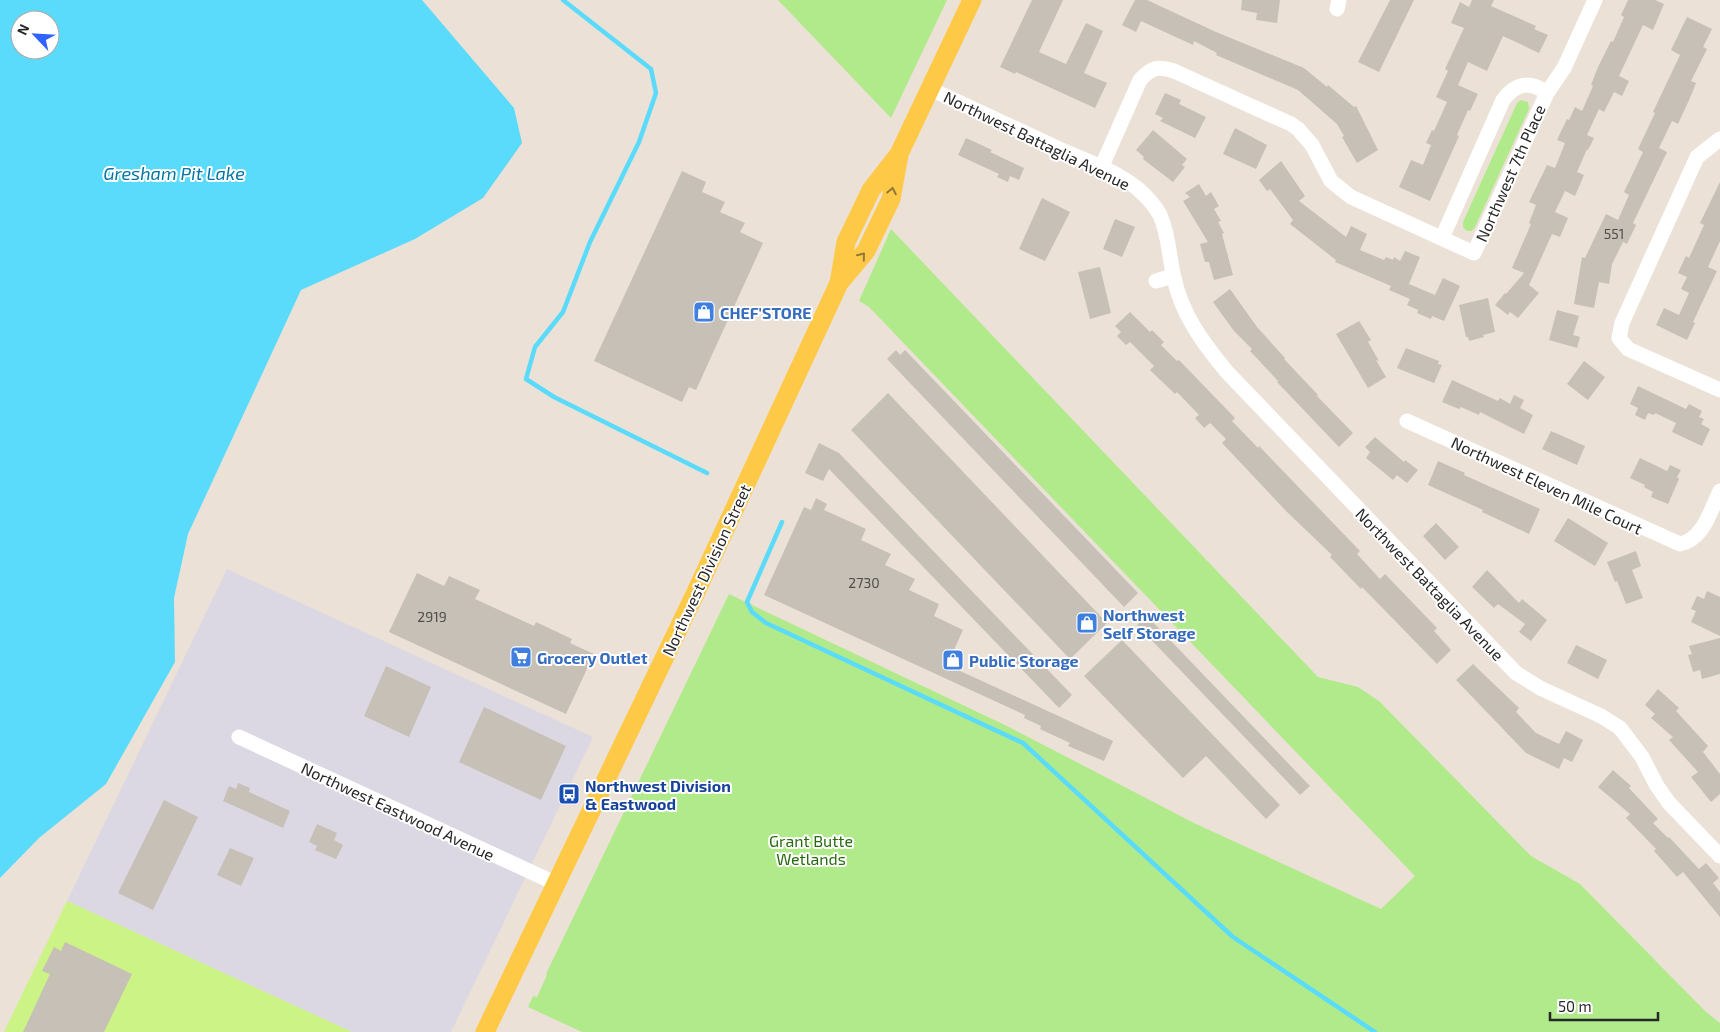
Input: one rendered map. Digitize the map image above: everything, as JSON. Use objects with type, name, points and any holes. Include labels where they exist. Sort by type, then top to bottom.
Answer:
[{"type":"main road","name":"Northwest Division Street","points":[[486,1032],[704,576],[839,283],[866,251],[891,199],[899,154],[972,0]]},
{"type":"street","name":"Northwest 7th Place","points":[[1547,93],[1537,86],[1522,84],[1510,91],[1503,100],[1442,238],[1474,253],[1547,93],[1564,68],[1595,0]]},
{"type":"street","points":[[1101,168],[1140,80],[1148,72],[1157,68],[1164,68],[1291,124],[1312,145],[1331,181],[1350,198],[1442,238]]},
{"type":"street","name":"Northwest Battaglia Avenue","points":[[930,89],[1101,168],[1137,189],[1159,214],[1167,234],[1173,276],[1179,299],[1204,344],[1227,372],[1516,673],[1540,688],[1601,716],[1620,728],[1642,757],[1657,786],[1669,803],[1720,856]]},
{"type":"street","points":[[1720,139],[1697,157],[1622,323],[1619,338],[1628,349],[1720,390]]},
{"type":"street","points":[[1156,281],[1173,276]]},
{"type":"street","name":"Northwest Eleven Mile Court","points":[[1407,421],[1680,544],[1696,537],[1720,491]]},
{"type":"street","name":"Northwest Eastwood Avenue","points":[[238,737],[557,884]]},
{"type":"shaded area","points":[[227,569],[593,737],[451,1032],[352,1032],[67,901]]},
{"type":"green space","points":[[778,0],[947,0],[891,118]]},
{"type":"green space","points":[[1521,100],[1528,102],[1529,109],[1475,227],[1472,231],[1467,231],[1463,227],[1463,222],[1517,103]]},
{"type":"green space","name":"Grant Butte Wetlands","points":[[891,229],[1318,677],[1358,687],[1379,701],[1531,856],[1580,884],[1705,1011],[1720,1023],[1720,1032],[582,1032],[528,1007],[533,996],[537,997],[546,974],[729,594],[1009,727],[1194,823],[1381,909],[1415,876],[869,307],[859,301]]},
{"type":"green space","points":[[67,901],[352,1032],[4,1032]]},
{"type":"water","name":"Gresham Pit Lake","points":[[0,0],[422,0],[514,108],[522,143],[483,198],[415,239],[301,290],[188,534],[174,598],[175,662],[106,784],[39,838],[0,878]]},
{"type":"building","points":[[1032,0],[1063,0],[1039,52],[1066,64],[1086,23],[1103,31],[1084,73],[1107,83],[1095,108],[1016,72],[1015,74],[1000,67]]},
{"type":"building","points":[[1135,0],[1147,0],[1216,32],[1304,68],[1354,107],[1356,106],[1378,150],[1357,163],[1337,124],[1298,90],[1216,55],[1217,53],[1194,41],[1193,45],[1141,21],[1136,32],[1122,25]]},
{"type":"building","points":[[1242,0],[1280,0],[1277,23],[1256,20],[1257,13],[1241,10]]},
{"type":"building","points":[[1390,0],[1414,0],[1379,72],[1358,62]]},
{"type":"building","points":[[1472,0],[1494,0],[1491,6],[1536,26],[1534,29],[1548,35],[1539,53],[1503,36],[1487,71],[1468,62],[1458,85],[1478,94],[1470,111],[1468,110],[1457,135],[1459,136],[1430,201],[1399,187],[1411,160],[1423,165],[1431,145],[1426,143],[1432,130],[1434,131],[1447,102],[1436,97],[1448,71],[1445,69],[1464,28],[1451,23],[1460,2],[1469,7]]},
{"type":"building","points":[[1628,0],[1655,0],[1664,4],[1653,30],[1643,25],[1619,76],[1629,81],[1622,96],[1614,92],[1604,112],[1599,109],[1587,135],[1594,138],[1577,172],[1584,175],[1575,196],[1565,191],[1555,212],[1568,218],[1560,237],[1552,234],[1529,285],[1539,293],[1518,318],[1510,312],[1508,315],[1495,305],[1524,273],[1512,268],[1531,224],[1529,223],[1536,205],[1529,202],[1547,165],[1555,168],[1565,143],[1557,140],[1575,107],[1582,111],[1593,86],[1591,85],[1598,67],[1611,41],[1613,42],[1624,17],[1621,15]]},
{"type":"building","points":[[1687,17],[1712,29],[1703,47],[1707,49],[1691,81],[1696,83],[1678,124],[1672,121],[1659,148],[1667,152],[1633,223],[1636,225],[1627,244],[1623,242],[1612,264],[1609,284],[1599,282],[1594,308],[1574,304],[1582,257],[1585,258],[1606,214],[1618,220],[1629,195],[1624,192],[1643,152],[1638,149],[1680,55],[1671,50]]},
{"type":"building","points":[[1165,93],[1181,100],[1179,104],[1206,117],[1195,138],[1160,121],[1163,118],[1155,114]]},
{"type":"building","points":[[1235,128],[1267,145],[1256,169],[1223,154]]},
{"type":"building","points":[[1153,130],[1187,159],[1182,165],[1185,167],[1173,182],[1143,159],[1144,157],[1136,150]]},
{"type":"building","points":[[966,138],[1024,168],[1019,180],[1010,176],[1008,182],[997,177],[999,174],[958,155]]},
{"type":"building","points":[[1281,161],[1305,196],[1299,201],[1346,237],[1351,226],[1367,234],[1360,250],[1384,260],[1386,257],[1393,260],[1394,257],[1400,261],[1405,251],[1420,257],[1409,284],[1435,295],[1443,278],[1460,286],[1444,321],[1432,316],[1431,319],[1417,313],[1418,310],[1407,305],[1410,299],[1389,290],[1391,286],[1335,262],[1336,260],[1290,224],[1293,220],[1270,189],[1267,191],[1259,180]]},
{"type":"building","points":[[682,171],[706,182],[702,192],[725,202],[720,212],[745,223],[740,232],[763,243],[696,390],[689,387],[682,402],[594,361]]},
{"type":"building","points":[[1720,182],[1720,241],[1708,267],[1717,271],[1693,322],[1695,323],[1687,340],[1656,325],[1664,308],[1679,315],[1689,293],[1681,289],[1687,277],[1678,273],[1686,256],[1689,258],[1704,225],[1700,223]]},
{"type":"building","points":[[1199,184],[1206,196],[1211,192],[1219,206],[1214,209],[1221,221],[1218,222],[1224,233],[1222,234],[1233,275],[1214,280],[1209,262],[1205,262],[1200,244],[1208,242],[1183,201],[1190,197],[1185,193]]},
{"type":"building","points":[[1042,198],[1070,212],[1045,261],[1019,249]]},
{"type":"building","points":[[1115,219],[1135,227],[1122,257],[1103,249]]},
{"type":"building","points":[[1100,267],[1111,313],[1090,319],[1078,272]]},
{"type":"building","points":[[1230,289],[1257,327],[1284,359],[1353,433],[1339,447],[1250,351],[1252,349],[1234,331],[1213,302]]},
{"type":"building","points":[[1488,298],[1495,332],[1469,341],[1468,337],[1466,337],[1459,305]]},
{"type":"building","points":[[1557,310],[1579,316],[1573,335],[1580,337],[1577,348],[1549,340]]},
{"type":"building","points":[[1130,312],[1150,332],[1152,330],[1164,342],[1161,345],[1177,361],[1179,360],[1235,418],[1232,421],[1258,448],[1259,446],[1360,551],[1357,554],[1380,579],[1385,574],[1437,628],[1434,631],[1451,650],[1437,664],[1362,587],[1361,589],[1330,557],[1332,555],[1287,512],[1222,443],[1226,439],[1210,423],[1204,428],[1195,418],[1199,415],[1177,392],[1175,394],[1150,370],[1154,366],[1130,342],[1126,345],[1117,336],[1121,332],[1115,326]]},
{"type":"building","points":[[1359,321],[1371,340],[1368,342],[1386,377],[1368,388],[1336,334]]},
{"type":"building","points":[[1406,348],[1439,361],[1438,364],[1442,365],[1434,383],[1397,368]]},
{"type":"building","points":[[896,350],[900,355],[905,350],[1138,593],[1124,607],[887,359]]},
{"type":"building","points":[[1584,361],[1605,377],[1588,400],[1567,384]]},
{"type":"building","points":[[1452,380],[1498,401],[1500,398],[1510,404],[1514,395],[1524,400],[1520,408],[1533,415],[1524,434],[1480,412],[1479,415],[1461,407],[1459,409],[1442,402]]},
{"type":"building","points":[[1638,386],[1686,409],[1689,404],[1702,411],[1699,417],[1704,419],[1701,424],[1710,429],[1702,446],[1672,432],[1676,423],[1655,413],[1654,415],[1648,413],[1645,420],[1635,415],[1638,408],[1630,404]]},
{"type":"building","points":[[888,393],[1107,623],[1070,659],[851,430]]},
{"type":"building","points":[[1551,431],[1585,446],[1577,465],[1542,449]]},
{"type":"building","points":[[1375,437],[1404,462],[1405,460],[1418,470],[1407,483],[1397,475],[1393,480],[1366,458],[1370,452],[1365,447]]},
{"type":"building","points":[[819,443],[839,453],[1072,695],[1059,708],[829,469],[823,481],[805,473]]},
{"type":"building","points":[[1640,458],[1667,471],[1670,465],[1681,470],[1668,504],[1651,497],[1653,492],[1644,487],[1645,485],[1630,478]]},
{"type":"building","points":[[1438,461],[1465,473],[1464,475],[1540,509],[1529,534],[1482,512],[1483,510],[1428,485]]},
{"type":"building","points":[[816,498],[827,504],[824,510],[866,529],[861,540],[891,554],[885,565],[915,579],[909,590],[939,604],[934,616],[963,630],[947,665],[1113,741],[1104,761],[1068,746],[1070,743],[1040,729],[1041,726],[1024,718],[1025,715],[764,595],[804,507],[811,510]]},
{"type":"building","points":[[1568,518],[1608,543],[1595,566],[1554,541]]},
{"type":"building","points":[[1436,523],[1459,547],[1445,560],[1423,536]]},
{"type":"building","points":[[1636,551],[1641,566],[1632,570],[1643,598],[1626,604],[1607,562]]},
{"type":"building","points":[[1487,570],[1519,603],[1522,599],[1547,620],[1531,641],[1519,632],[1525,624],[1498,604],[1494,608],[1472,587]]},
{"type":"building","name":"Grocery Outlet","points":[[417,573],[444,586],[449,576],[480,590],[475,599],[534,626],[536,622],[572,639],[570,643],[594,654],[566,714],[389,632]]},
{"type":"building","points":[[1707,591],[1720,597],[1720,636],[1691,622],[1696,611],[1691,609],[1697,596],[1704,599]]},
{"type":"building","points":[[1147,616],[1310,786],[1300,795],[1137,625]]},
{"type":"building","points":[[1720,638],[1720,674],[1702,679],[1700,670],[1693,672],[1688,655],[1692,654],[1689,646]]},
{"type":"building","points":[[1122,640],[1280,805],[1266,819],[1206,756],[1183,778],[1084,676]]},
{"type":"building","points":[[1576,645],[1607,660],[1598,679],[1567,663]]},
{"type":"building","points":[[1473,664],[1519,708],[1516,712],[1536,733],[1559,744],[1566,731],[1583,740],[1572,762],[1564,758],[1559,769],[1526,753],[1456,680]]},
{"type":"building","points":[[386,666],[431,687],[409,737],[364,716]]},
{"type":"building","points":[[1658,689],[1679,708],[1676,711],[1708,746],[1703,752],[1720,774],[1720,794],[1711,802],[1691,777],[1698,772],[1669,740],[1673,737],[1651,718],[1655,714],[1645,705]]},
{"type":"building","points":[[484,707],[566,746],[541,800],[459,762]]},
{"type":"building","points":[[1613,770],[1631,786],[1629,788],[1658,819],[1653,823],[1699,869],[1706,863],[1719,878],[1713,883],[1720,892],[1720,917],[1683,872],[1677,877],[1654,851],[1656,849],[1626,818],[1630,814],[1598,787]]},
{"type":"building","points":[[238,783],[250,788],[249,792],[290,811],[283,828],[223,801],[229,786],[236,789]]},
{"type":"building","points":[[164,800],[198,817],[153,910],[118,893]]},
{"type":"building","points":[[317,824],[337,833],[334,840],[343,845],[336,859],[315,850],[317,846],[309,842]]},
{"type":"building","points":[[230,848],[254,858],[241,886],[217,875]]},
{"type":"building","points":[[65,942],[132,974],[104,1032],[23,1032],[50,974],[42,971],[54,947],[61,951]]},
{"type":"waterway","points":[[563,0],[651,69],[656,93],[639,142],[590,242],[563,312],[535,347],[526,379],[554,397],[707,473]]},
{"type":"waterway","points":[[782,522],[747,602],[752,612],[766,623],[1023,743],[1233,937],[1375,1032]]},
{"type":"place","name":"CHEF'STORE","points":[[704,312]]},
{"type":"place","name":"Northwest Self Storage","points":[[1087,623]]},
{"type":"place","name":"Grocery Outlet","points":[[521,657]]},
{"type":"place","name":"Public Storage","points":[[953,660]]},
{"type":"place","name":"Northwest Division & Eastwood","points":[[569,794]]}]
